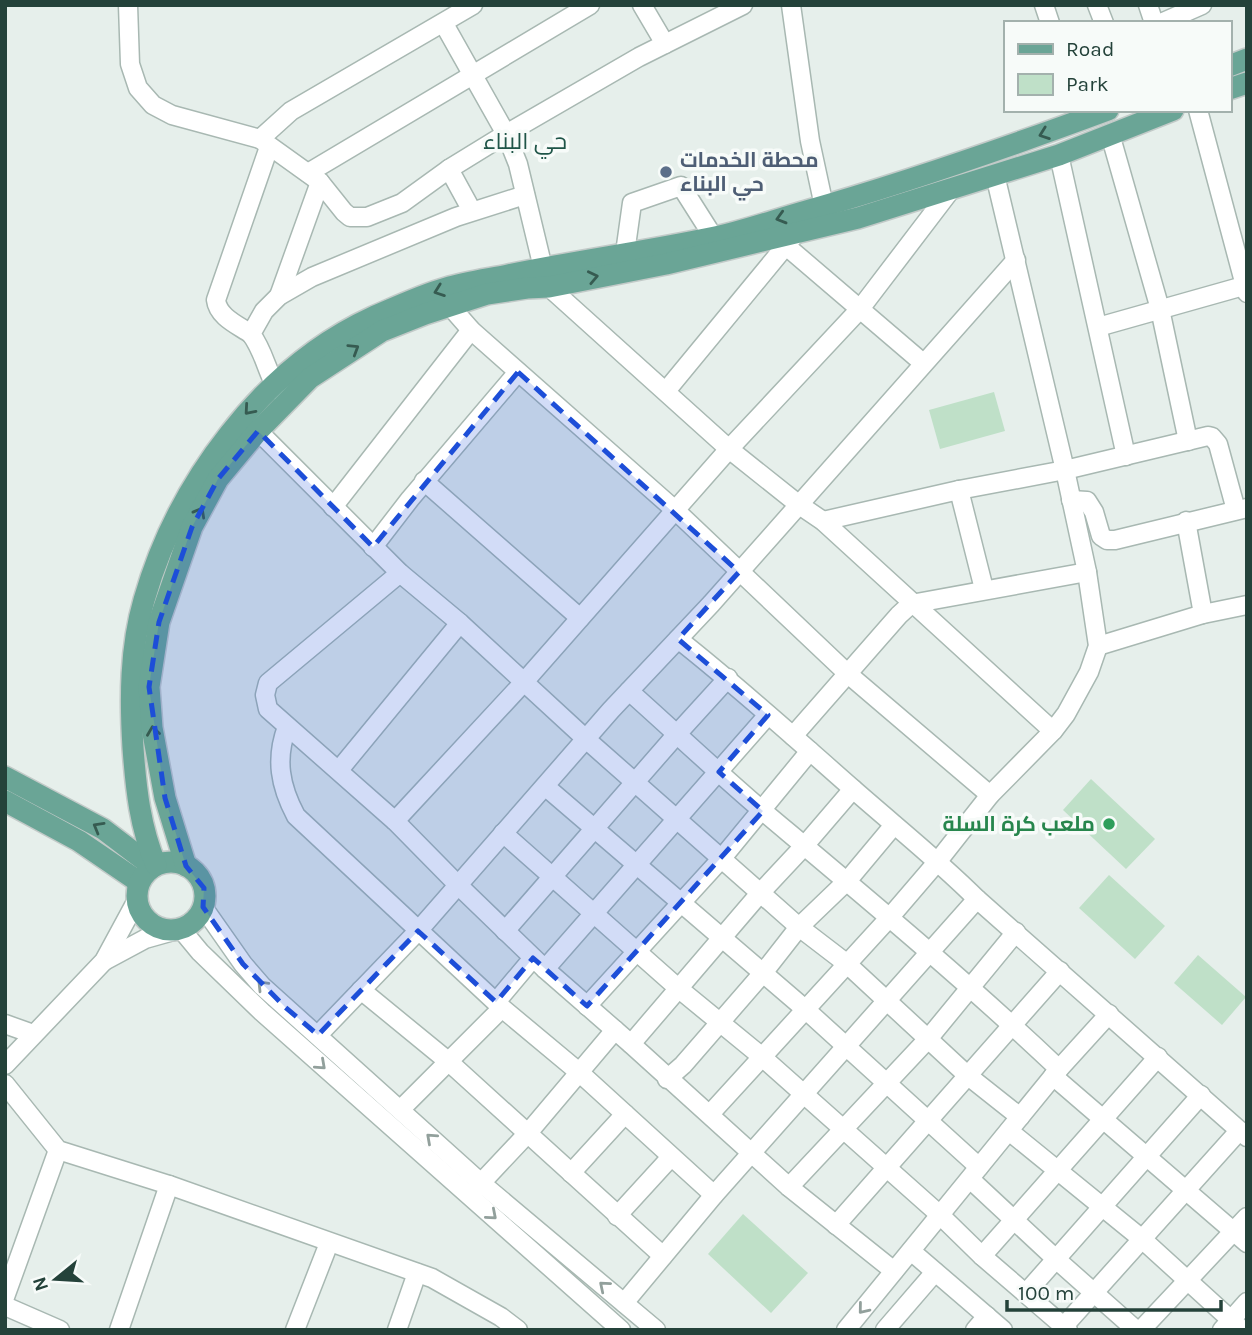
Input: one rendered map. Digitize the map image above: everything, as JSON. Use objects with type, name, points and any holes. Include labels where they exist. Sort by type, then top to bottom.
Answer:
[{"type":"main road","points":[[146,879],[176,862],[186,866],[200,879],[204,888],[203,907],[190,925],[168,931],[150,924],[139,909],[146,879],[146,841],[139,813],[131,709],[133,665],[143,602],[158,559],[204,469],[246,412],[273,384],[315,351],[371,318],[445,288],[546,277],[791,238],[1059,155],[1168,112]]},
{"type":"main road","points":[[186,866],[165,798],[152,728],[149,687],[159,622],[192,527],[218,479],[258,431],[310,378],[382,331],[450,306],[487,294],[527,288],[546,277],[625,253],[714,237],[888,188],[1080,115]]},
{"type":"main road","points":[[5,777],[103,829],[146,879]]},
{"type":"main road","points":[[5,801],[146,879]]},
{"type":"street","points":[[128,5],[130,64],[138,88],[153,105],[172,115],[264,143],[314,177],[350,217],[367,217],[402,203],[449,169],[506,134],[665,44],[743,5]]},
{"type":"street","points":[[287,401],[273,384],[266,359],[251,334],[223,314],[217,308],[216,300],[264,143],[291,111],[473,5]]},
{"type":"street","points":[[279,296],[314,177],[590,5]]},
{"type":"street","points":[[642,5],[665,44]]},
{"type":"street","points":[[791,5],[810,141],[824,206]]},
{"type":"street","points":[[1166,21],[1202,5]]},
{"type":"street","points":[[444,24],[506,134],[517,164],[546,277],[729,449],[823,521],[1053,731]]},
{"type":"street","points":[[1098,327],[1246,288],[1199,112]]},
{"type":"street","points":[[1110,134],[1160,309],[1188,441]]},
{"type":"street","points":[[1059,155],[1126,456]]},
{"type":"street","points":[[449,169],[472,211]]},
{"type":"street","points":[[710,1114],[890,917],[990,795],[1053,731],[1066,714],[1089,672],[1098,646],[1087,572],[1065,470],[995,175]]},
{"type":"street","points":[[625,253],[632,203],[681,186],[714,237]]},
{"type":"street","points":[[395,821],[524,682],[729,449],[860,309],[953,187]]},
{"type":"street","points":[[251,334],[264,311],[279,296],[312,277],[472,211],[525,195]]},
{"type":"street","points":[[666,391],[791,238],[860,309],[923,363]]},
{"type":"street","points":[[318,1035],[418,931],[629,691],[1016,260]]},
{"type":"street","points":[[450,306],[471,330],[674,510],[848,674],[990,795]]},
{"type":"street","points":[[333,507],[471,330]]},
{"type":"street","points":[[373,547],[424,481],[518,372]]},
{"type":"street","points":[[258,431],[400,573],[460,623],[587,740],[929,1039],[1015,1124],[1057,1171],[1142,1239],[1189,1281],[1231,1327],[1247,1302]]},
{"type":"street","points":[[823,521],[959,490],[1065,470],[1208,436],[1216,440],[1241,509],[1107,540],[1101,536],[1094,512],[1087,501],[1071,500]]},
{"type":"street","points":[[424,481],[580,618]]},
{"type":"street","points":[[959,490],[984,589]]},
{"type":"street","points":[[1186,521],[1203,614]]},
{"type":"street","points":[[793,736],[911,604],[1087,572]]},
{"type":"street","points":[[400,573],[268,683],[265,695],[268,709],[395,821],[505,931],[667,1079],[710,1114],[789,1187],[894,1271]]},
{"type":"street","points":[[1098,646],[1203,614],[1247,605]]},
{"type":"street","points":[[338,770],[460,623]]},
{"type":"street","points":[[503,833],[678,988],[761,1056],[940,1215],[982,1256],[1066,1328],[1185,1190],[1243,1134],[977,899],[938,860],[894,825],[729,678],[678,639]]},
{"type":"street","points":[[505,931],[729,678]]},
{"type":"street","points":[[629,691],[763,811],[848,880],[1013,1025],[1102,1117],[1240,1238]]},
{"type":"street","points":[[400,1110],[449,1062],[539,963],[595,914],[768,715]]},
{"type":"street","points":[[287,727],[279,765],[285,796],[296,816],[499,1005],[580,1073],[713,1195]]},
{"type":"street","points":[[587,1006],[722,858],[810,751]]},
{"type":"street","points":[[546,788],[764,973],[888,1083],[928,1120],[1014,1220],[1056,1260],[1139,1330],[1189,1281],[1240,1238],[1247,1217]]},
{"type":"street","points":[[631,1044],[720,938],[853,789]]},
{"type":"street","points":[[667,1079],[764,973],[799,927],[848,880],[894,825]]},
{"type":"street","points":[[5,1065],[104,961],[146,879]]},
{"type":"street","points":[[624,1303],[713,1195],[977,899]]},
{"type":"street","points":[[203,907],[262,986],[481,1183],[656,1330]]},
{"type":"street","points":[[104,961],[145,939],[179,930],[262,1012],[621,1330]]},
{"type":"street","points":[[789,1187],[929,1039],[1016,932]]},
{"type":"street","points":[[836,1225],[1060,971]]},
{"type":"street","points":[[361,990],[449,1062],[663,1256]]},
{"type":"street","points":[[846,1330],[1056,1072],[1109,1014]]},
{"type":"street","points":[[5,1024],[33,1034]]},
{"type":"street","points":[[481,1183],[528,1133],[615,1030]]},
{"type":"street","points":[[982,1256],[1102,1117],[1158,1057]]},
{"type":"street","points":[[5,1084],[58,1150],[169,1185],[417,1273],[444,1285],[519,1330]]},
{"type":"street","points":[[1026,1293],[1104,1208],[1200,1095]]},
{"type":"street","points":[[571,1173],[625,1114]]},
{"type":"street","points":[[5,1297],[58,1150]]},
{"type":"street","points":[[617,1216],[671,1157]]},
{"type":"street","points":[[119,1330],[169,1185]]},
{"type":"street","points":[[295,1330],[329,1243]]},
{"type":"street","points":[[911,1251],[935,1272],[981,1323],[1003,1330]]},
{"type":"street","points":[[885,1330],[935,1272]]},
{"type":"street","points":[[397,1330],[417,1273]]},
{"type":"street","points":[[5,1306],[60,1330]]},
{"type":"highlighted area","points":[[518,372],[739,572],[678,639],[768,715],[719,772],[763,811],[587,1006],[533,958],[496,1002],[418,931],[318,1035],[285,1007],[243,964],[203,907],[204,888],[186,866],[165,798],[149,687],[159,622],[192,527],[218,479],[258,431],[373,547]]},
{"type":"green space","points":[[994,392],[1005,431],[940,449],[929,410]]},
{"type":"green space","name":"ملعب كرة السلة","points":[[1091,779],[1155,839],[1126,869],[1063,810]]},
{"type":"green space","name":"ملعب كرة السلة","points":[[1109,875],[1165,926],[1135,959],[1079,908]]},
{"type":"green space","points":[[1198,955],[1246,997],[1222,1025],[1174,983]]},
{"type":"green space","points":[[743,1214],[808,1273],[771,1313],[708,1254]]},
{"type":"place","name":"محطة الخدمات حي البناء","points":[[666,172]]},
{"type":"place","name":"ملعب كرة السلة","points":[[1109,824]]},
{"type":"district","name":"حي البناء","points":[[525,141]]}]
